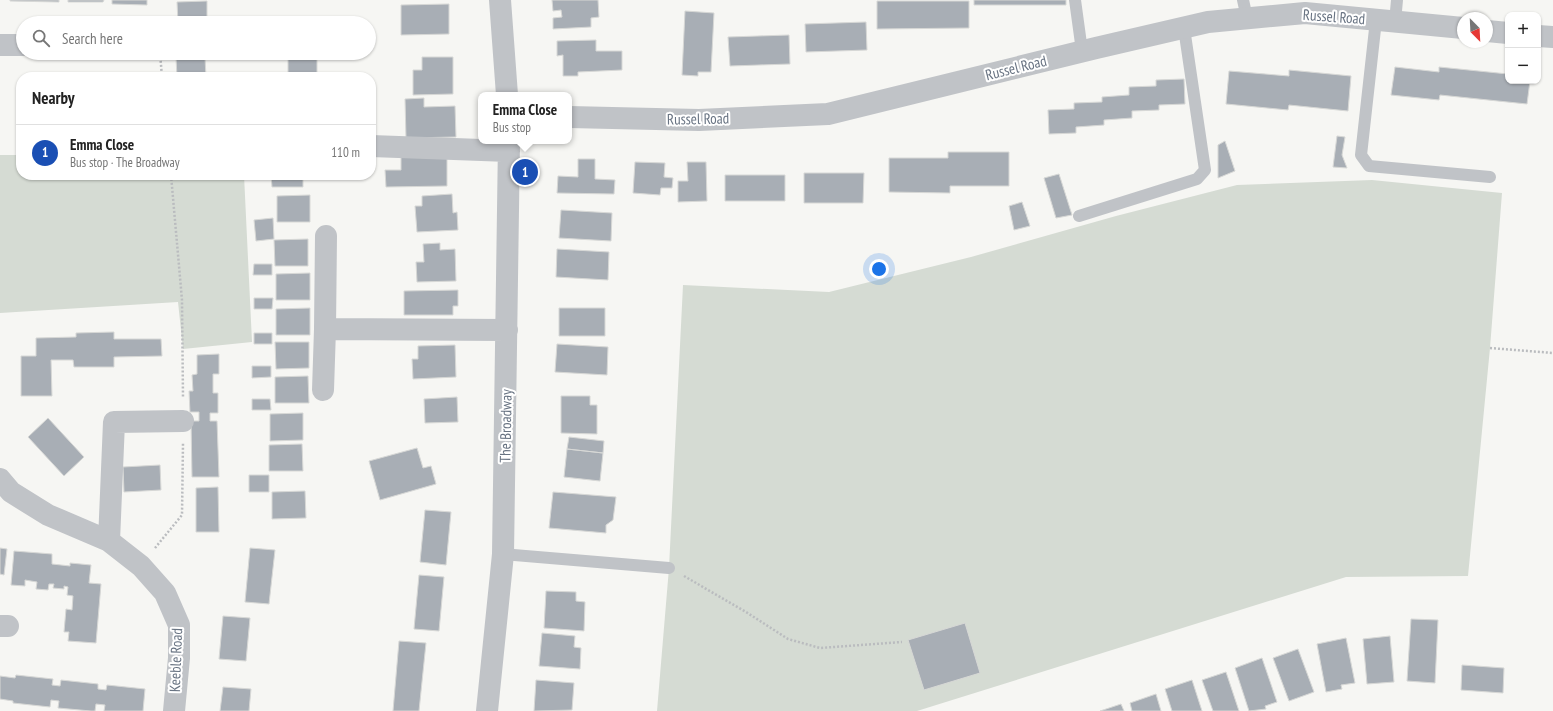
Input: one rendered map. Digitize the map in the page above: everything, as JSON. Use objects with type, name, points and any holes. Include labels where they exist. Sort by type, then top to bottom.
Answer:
[{"type":"street","points":[[500,0],[507,92]]},
{"type":"street","name":"Russel Road","points":[[572,117],[699,120],[828,114],[1082,51],[1208,22],[1245,9],[1305,13],[1457,27]]},
{"type":"street","points":[[1493,32],[1505,33]]},
{"type":"street","points":[[1541,36],[1553,37]]},
{"type":"street","points":[[0,45],[16,45]]},
{"type":"street","points":[[376,146],[509,146]]},
{"type":"street","name":"The Broadway","points":[[487,711],[503,554],[509,146]]},
{"type":"street","points":[[323,390],[326,236]]},
{"type":"street","points":[[325,329],[507,330]]},
{"type":"street","points":[[109,541],[114,422],[183,421]]},
{"type":"street","name":"Keeble Road","points":[[0,479],[12,492],[48,515],[109,541],[141,566],[165,593],[179,625],[179,658],[174,711]]},
{"type":"lane","points":[[1075,0],[1082,51]]},
{"type":"lane","points":[[1397,0],[1386,21],[1361,155],[1369,166],[1490,177]]},
{"type":"lane","points":[[1079,216],[1196,179],[1205,170],[1184,28]]},
{"type":"lane","points":[[503,554],[669,568]]},
{"type":"path","points":[[161,60],[162,72]]},
{"type":"path","points":[[141,566],[182,515],[182,300],[171,180]]},
{"type":"path","points":[[1490,348],[1553,353]]},
{"type":"path","points":[[669,568],[703,585],[788,639],[820,648],[902,642]]},
{"type":"shaded area","points":[[0,155],[16,155],[16,180],[244,180],[252,342],[183,349],[178,302],[0,313]]},
{"type":"shaded area","points":[[1372,180],[1502,193],[1490,348],[1468,576],[1346,577],[917,711],[657,711],[669,568],[683,285],[829,292],[971,257],[1116,216],[1237,185]]},
{"type":"building","points":[[59,0],[59,2],[10,1]]},
{"type":"building","points":[[68,0],[104,0],[103,2],[68,2]]},
{"type":"building","points":[[112,0],[147,0],[147,5],[112,4]]},
{"type":"building","points":[[552,0],[598,0],[599,17],[591,18],[591,27],[553,29],[553,18],[562,17],[561,10],[553,11]]},
{"type":"building","points":[[974,0],[1066,0],[1066,5],[974,5]]},
{"type":"building","points":[[207,1],[207,16],[178,16],[177,2]]},
{"type":"building","points":[[877,1],[969,1],[969,28],[877,29]]},
{"type":"building","points":[[449,4],[449,34],[401,35],[401,5]]},
{"type":"building","points":[[685,11],[714,13],[711,72],[698,72],[698,76],[682,75]]},
{"type":"building","points":[[866,22],[867,50],[806,52],[805,24]]},
{"type":"building","points":[[789,35],[790,64],[730,66],[728,37]]},
{"type":"building","points":[[596,40],[596,51],[622,51],[622,70],[578,72],[578,76],[563,76],[563,55],[557,56],[557,41]]},
{"type":"building","points":[[422,57],[453,57],[453,94],[413,95],[413,70],[422,70]]},
{"type":"building","points":[[176,60],[205,60],[206,72],[177,72]]},
{"type":"building","points":[[288,60],[317,60],[317,72],[288,72]]},
{"type":"building","points":[[1395,67],[1439,72],[1439,67],[1505,74],[1505,84],[1530,84],[1527,104],[1440,95],[1439,100],[1391,95]]},
{"type":"building","points":[[1289,70],[1351,76],[1348,111],[1289,105],[1288,110],[1226,104],[1229,71],[1289,76]]},
{"type":"building","points":[[1184,79],[1185,104],[1159,105],[1159,110],[1132,111],[1132,118],[1104,120],[1104,125],[1076,127],[1076,133],[1049,134],[1048,110],[1074,109],[1074,103],[1102,102],[1102,97],[1129,95],[1129,87],[1156,86],[1156,80]]},
{"type":"building","points":[[424,98],[424,107],[455,106],[456,137],[406,138],[405,99]]},
{"type":"building","points":[[1337,136],[1345,137],[1342,155],[1347,168],[1333,167]]},
{"type":"building","points":[[1225,141],[1235,171],[1218,178],[1218,145]]},
{"type":"building","points":[[948,152],[1009,152],[1009,186],[950,186],[950,193],[889,192],[889,158],[948,158]]},
{"type":"building","points":[[447,156],[447,186],[386,187],[385,170],[401,170],[401,157]]},
{"type":"building","points":[[578,159],[595,159],[595,179],[615,180],[614,194],[557,193],[558,176],[578,177]]},
{"type":"building","points":[[635,162],[665,163],[664,177],[673,178],[672,188],[661,188],[660,195],[633,193]]},
{"type":"building","points":[[687,162],[706,162],[707,201],[678,202],[678,181],[688,181]]},
{"type":"building","points":[[804,173],[864,173],[863,203],[804,203]]},
{"type":"building","points":[[1059,174],[1072,215],[1056,218],[1044,178]]},
{"type":"building","points":[[725,175],[785,175],[785,201],[725,201]]},
{"type":"building","points":[[271,180],[303,180],[303,187],[272,187]]},
{"type":"building","points":[[452,194],[453,213],[457,212],[458,230],[417,232],[415,206],[422,206],[422,196]]},
{"type":"building","points":[[310,195],[310,222],[277,222],[277,196]]},
{"type":"building","points":[[1022,202],[1030,226],[1014,230],[1009,206]]},
{"type":"building","points":[[561,210],[612,213],[611,241],[559,238]]},
{"type":"building","points":[[273,218],[274,239],[256,241],[254,220]]},
{"type":"building","points":[[308,239],[308,266],[275,266],[274,240]]},
{"type":"building","points":[[440,243],[440,250],[455,249],[456,281],[417,282],[416,262],[424,262],[423,244]]},
{"type":"building","points":[[557,249],[609,252],[608,280],[556,277]]},
{"type":"building","points":[[254,264],[272,264],[272,275],[253,275]]},
{"type":"building","points":[[310,273],[310,300],[276,300],[276,274]]},
{"type":"building","points":[[458,290],[458,306],[453,306],[453,315],[404,315],[404,291]]},
{"type":"building","points":[[254,298],[273,298],[272,309],[254,309]]},
{"type":"building","points":[[310,308],[310,335],[276,335],[276,309]]},
{"type":"building","points":[[559,308],[605,308],[605,336],[559,336]]},
{"type":"building","points":[[114,332],[114,339],[161,339],[162,356],[114,357],[114,367],[74,367],[73,360],[51,360],[52,396],[21,396],[21,356],[36,356],[36,338],[76,337],[76,333]]},
{"type":"building","points":[[254,333],[272,333],[272,344],[254,344]]},
{"type":"building","points":[[275,342],[309,342],[309,368],[276,369]]},
{"type":"building","points":[[557,344],[608,347],[607,375],[555,372]]},
{"type":"building","points":[[455,345],[456,377],[413,379],[412,359],[418,359],[418,346]]},
{"type":"building","points":[[219,354],[219,374],[213,374],[213,393],[218,393],[218,413],[210,413],[210,421],[217,421],[219,477],[192,477],[191,421],[199,421],[199,412],[190,412],[189,391],[193,391],[192,375],[197,374],[197,355]]},
{"type":"building","points":[[252,366],[271,366],[271,377],[252,378]]},
{"type":"building","points":[[308,376],[309,403],[275,403],[275,377]]},
{"type":"building","points":[[561,396],[590,396],[590,405],[597,405],[597,434],[561,433]]},
{"type":"building","points":[[457,397],[458,422],[425,423],[424,399]]},
{"type":"building","points":[[252,399],[270,399],[271,410],[252,410]]},
{"type":"building","points":[[303,413],[303,440],[270,441],[270,414]]},
{"type":"building","points":[[48,418],[84,457],[64,476],[28,437]]},
{"type":"building","points":[[569,437],[604,441],[603,453],[567,449]]},
{"type":"building","points":[[302,444],[303,471],[269,471],[269,445]]},
{"type":"building","points":[[417,448],[423,468],[431,466],[436,484],[380,500],[369,461]]},
{"type":"building","points":[[567,449],[603,453],[600,481],[564,477]]},
{"type":"building","points":[[160,465],[161,490],[124,492],[123,467]]},
{"type":"building","points":[[249,475],[269,475],[269,492],[249,492]]},
{"type":"building","points":[[218,487],[219,532],[196,532],[196,488]]},
{"type":"building","points":[[305,491],[306,518],[272,519],[272,492]]},
{"type":"building","points":[[553,492],[616,497],[613,520],[606,525],[606,533],[549,528]]},
{"type":"building","points":[[425,510],[451,512],[446,565],[420,562]]},
{"type":"building","points":[[0,548],[7,549],[4,575],[0,574]]},
{"type":"building","points":[[250,548],[275,550],[269,604],[245,602]]},
{"type":"building","points":[[14,551],[52,554],[52,564],[70,566],[70,563],[91,565],[89,583],[101,584],[96,643],[68,641],[69,632],[64,632],[66,609],[72,610],[73,596],[67,595],[68,587],[64,586],[64,589],[53,588],[54,584],[49,584],[48,590],[36,589],[37,582],[25,580],[25,586],[11,585]]},
{"type":"building","points":[[419,575],[444,577],[439,631],[414,629]]},
{"type":"building","points":[[546,591],[576,592],[576,601],[585,602],[584,631],[544,628]]},
{"type":"building","points":[[223,616],[250,618],[246,661],[219,659]]},
{"type":"building","points":[[1411,619],[1438,620],[1435,683],[1407,681]]},
{"type":"building","points":[[965,623],[980,673],[924,690],[908,640]]},
{"type":"building","points":[[542,633],[575,636],[574,647],[581,648],[580,669],[539,666]]},
{"type":"building","points":[[1390,636],[1394,682],[1367,684],[1363,639]]},
{"type":"building","points":[[1346,638],[1355,683],[1341,685],[1342,689],[1326,692],[1317,644]]},
{"type":"building","points":[[399,641],[426,643],[419,711],[393,711]]},
{"type":"building","points":[[1298,649],[1314,692],[1289,701],[1273,658]]},
{"type":"building","points":[[1262,658],[1277,702],[1265,706],[1266,709],[1249,711],[1235,668]]},
{"type":"building","points":[[1462,665],[1504,668],[1503,693],[1461,690]]},
{"type":"building","points":[[1226,672],[1239,711],[1213,711],[1202,680]]},
{"type":"building","points":[[16,675],[53,679],[52,685],[60,686],[61,680],[98,684],[98,689],[106,690],[107,685],[145,689],[143,711],[104,711],[105,705],[96,704],[95,711],[91,711],[58,708],[59,701],[51,700],[50,707],[13,703],[13,701],[0,699],[0,676],[15,678]]},
{"type":"building","points":[[536,680],[574,683],[572,710],[534,711]]},
{"type":"building","points":[[1192,680],[1202,711],[1172,711],[1165,689]]},
{"type":"building","points":[[223,687],[251,689],[249,711],[220,711]]},
{"type":"building","points":[[1156,694],[1161,711],[1132,711],[1130,703]]},
{"type":"building","points":[[1121,704],[1124,711],[1100,711]]},
{"type":"place","name":"Emma Close","points":[[525,172]]}]
